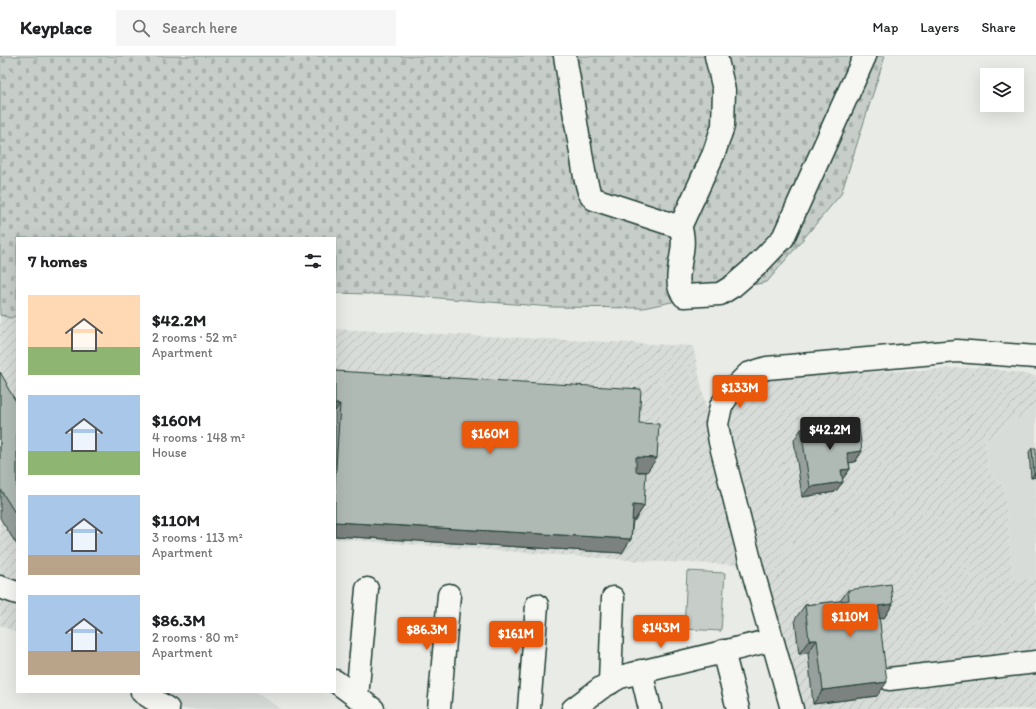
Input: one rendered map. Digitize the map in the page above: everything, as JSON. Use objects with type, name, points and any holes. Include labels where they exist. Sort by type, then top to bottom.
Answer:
[{"type":"street","points":[[565,56],[585,177],[589,192],[594,199],[680,227],[684,235],[679,290],[684,296],[720,294],[733,286],[755,267],[783,238],[865,56]]},
{"type":"street","points":[[680,227],[714,153],[723,126],[724,90],[716,56]]},
{"type":"street","points":[[792,709],[772,640],[720,442],[718,424],[721,406],[731,390],[748,374],[766,368],[957,351],[1036,357]]},
{"type":"street","points":[[0,586],[16,593]]},
{"type":"street","points":[[365,703],[367,589]]},
{"type":"street","points":[[439,709],[450,595]]},
{"type":"street","points":[[610,683],[613,598]]},
{"type":"street","points":[[529,709],[537,604]]},
{"type":"street","points":[[573,709],[620,677],[772,640]]},
{"type":"street","points":[[723,652],[738,709]]},
{"type":"street","points":[[889,679],[1036,662]]},
{"type":"street","points":[[642,672],[650,709]]},
{"type":"street","points":[[336,682],[365,703]]},
{"type":"street","points":[[144,693],[168,709]]},
{"type":"shaded area","points":[[0,313],[16,316],[16,633],[0,625]]},
{"type":"shaded area","points":[[336,329],[693,346],[739,565],[642,561],[336,539]]},
{"type":"shaded area","points":[[982,367],[1036,376],[1036,406],[986,440],[988,472],[1004,487],[1013,580],[1036,578],[1036,709],[800,709],[729,434],[730,404],[744,387],[771,377]]},
{"type":"shaded area","points":[[1036,406],[1036,578],[1013,580],[1004,487],[988,472],[986,440]]},
{"type":"shaded area","points":[[150,693],[257,693],[281,709],[173,709]]},
{"type":"green space","points":[[0,56],[885,56],[841,194],[767,282],[643,308],[552,307],[401,295],[336,293],[336,237],[16,237],[16,316],[11,318],[0,315]]},
{"type":"green space","points":[[687,571],[725,573],[721,631],[684,629]]},
{"type":"building","points":[[336,371],[641,389],[639,423],[659,424],[657,458],[636,457],[636,472],[646,472],[644,506],[633,505],[631,539],[336,522],[336,468],[340,404],[336,404]]},
{"type":"building","points":[[0,372],[16,401],[16,514],[0,489]]},
{"type":"building","points":[[858,420],[862,451],[847,453],[850,469],[841,470],[843,482],[810,487],[801,429]]},
{"type":"building","points":[[1032,448],[1036,448],[1036,474],[1034,474]]},
{"type":"building","points":[[891,584],[893,604],[878,606],[887,682],[823,690],[817,640],[809,640],[805,605],[849,600],[848,590]]}]
